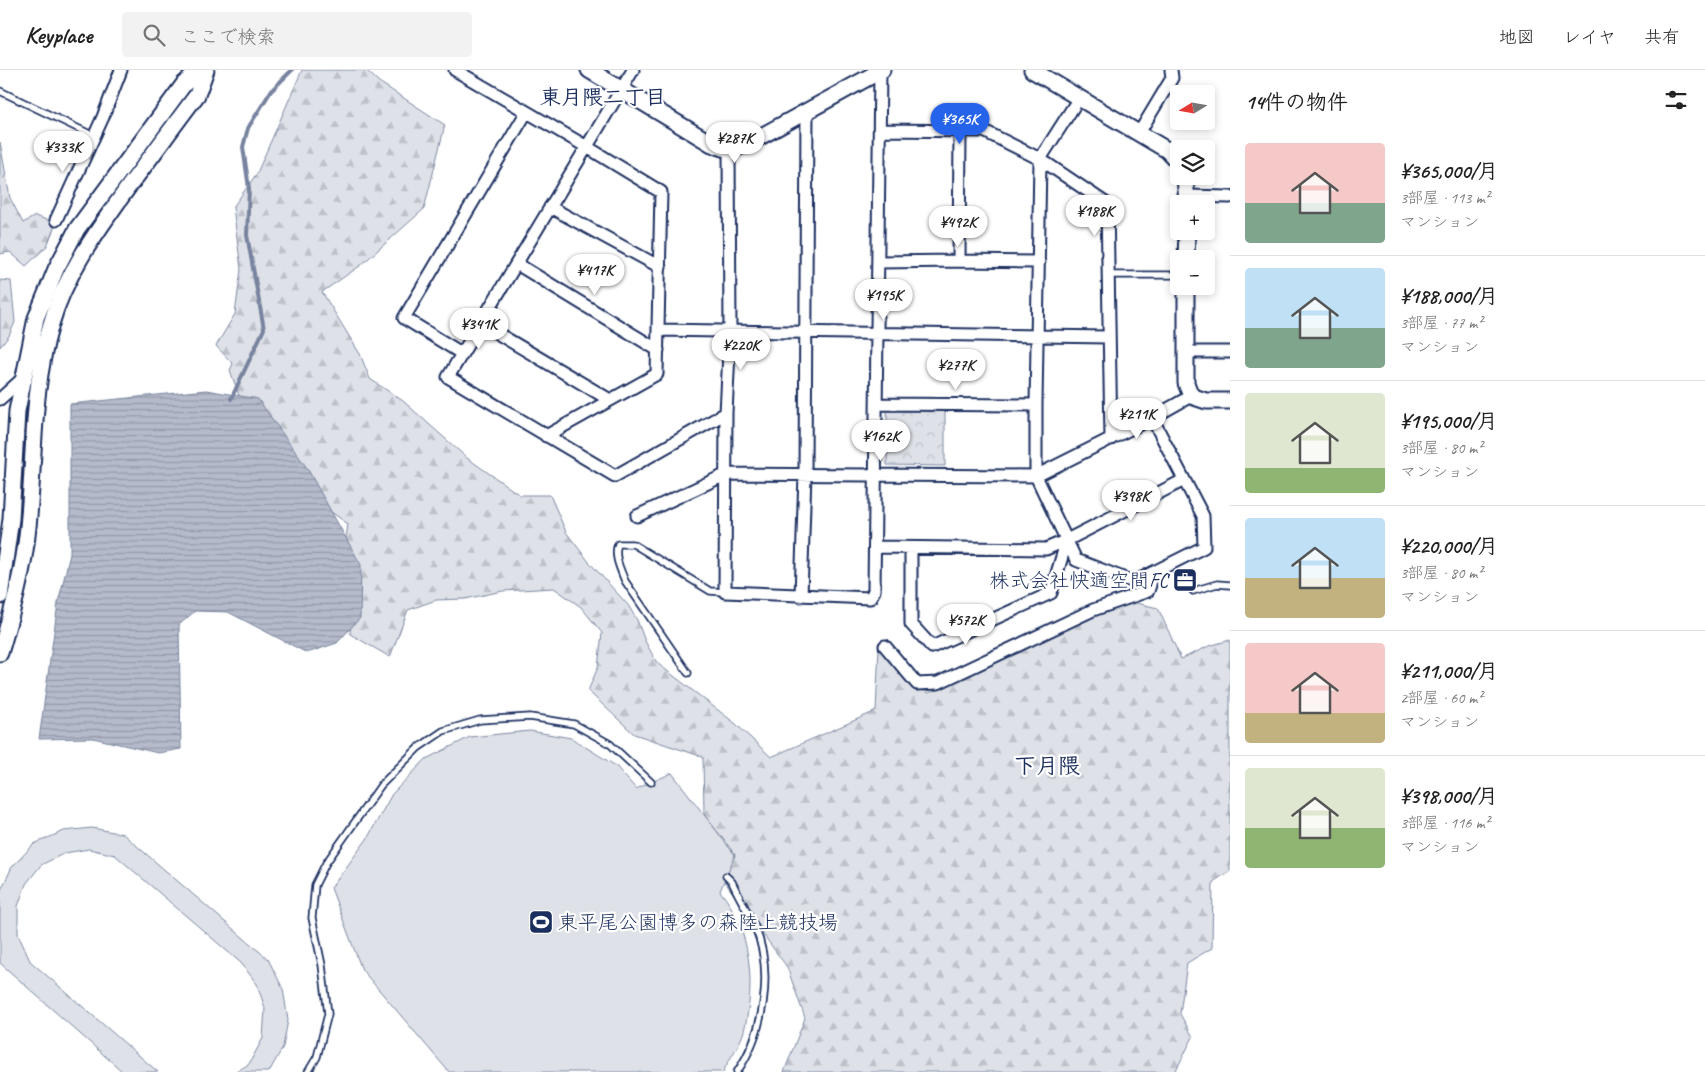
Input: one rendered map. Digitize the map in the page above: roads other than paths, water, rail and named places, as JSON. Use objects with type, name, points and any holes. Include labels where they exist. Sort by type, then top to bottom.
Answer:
[{"type":"street","points":[[56,220],[121,70]]},
{"type":"street","points":[[0,596],[5,517],[17,411],[36,318],[56,269],[78,229],[184,84],[200,70]]},
{"type":"street","points":[[0,653],[15,601],[28,528],[34,416],[38,383],[51,324],[69,277],[91,239],[196,95],[206,70]]},
{"type":"street","points":[[455,70],[661,192],[657,374],[546,436]]},
{"type":"street","points":[[589,70],[712,144],[729,150],[747,144],[881,70]]},
{"type":"street","points":[[633,70],[448,377],[615,476],[726,412]]},
{"type":"street","points":[[729,150],[730,332],[726,412],[725,592],[870,598],[874,591],[875,547],[881,70]]},
{"type":"street","points":[[1032,70],[1170,153]]},
{"type":"street","points":[[1138,133],[1172,78],[1172,70]]},
{"type":"street","points":[[1079,98],[1040,159],[1036,476],[1076,560],[1128,580],[1138,580],[1204,547],[1203,516],[1152,418]]},
{"type":"street","points":[[801,596],[805,474],[807,112]]},
{"type":"street","points":[[462,353],[404,318],[526,113]]},
{"type":"street","points":[[880,130],[984,132],[1040,159],[1108,204],[1108,337],[1111,438]]},
{"type":"street","points":[[958,261],[960,132]]},
{"type":"street","points":[[1215,198],[1230,197]]},
{"type":"street","points":[[550,207],[660,268]]},
{"type":"street","points":[[878,262],[1039,262]]},
{"type":"street","points":[[517,264],[658,350]]},
{"type":"street","points":[[1186,295],[1186,382],[1191,396]]},
{"type":"street","points":[[480,323],[610,400]]},
{"type":"street","points":[[658,330],[1108,337]]},
{"type":"street","points":[[1185,352],[1230,352]]},
{"type":"street","points":[[22,380],[38,383]]},
{"type":"street","points":[[0,399],[22,380]]},
{"type":"street","points":[[637,516],[727,474],[1036,476],[1152,418],[1191,396],[1206,401],[1230,401]]},
{"type":"street","points":[[876,404],[1036,405]]},
{"type":"street","points":[[875,547],[1046,549],[1184,480]]},
{"type":"street","points":[[5,517],[28,528]]},
{"type":"street","points":[[911,548],[911,624],[932,647],[1051,593],[1067,540]]},
{"type":"street","points":[[885,646],[918,684],[938,683],[1093,610],[1148,591],[1150,585],[1146,576]]},
{"type":"lane","points":[[0,91],[94,136]]},
{"type":"lane","points":[[1108,275],[1170,275]]},
{"type":"lane","points":[[688,673],[625,582],[615,549],[618,544],[634,544],[710,591],[725,592]]},
{"type":"lane","points":[[1193,591],[1217,584],[1230,585]]},
{"type":"lane","points":[[308,1072],[317,1057],[328,1014],[322,965],[312,918],[315,885],[326,863],[381,785],[418,748],[443,731],[480,720],[530,717],[574,724],[610,744],[651,782]]},
{"type":"lane","points":[[726,876],[732,882],[755,928],[762,954],[765,998],[755,1040],[737,1072]]},
{"type":"water","points":[[206,390],[258,399],[307,468],[361,565],[360,618],[337,643],[307,653],[228,612],[195,611],[179,625],[181,749],[158,753],[93,738],[39,739],[58,603],[70,554],[70,404]]},
{"type":"waterway","points":[[231,399],[264,329],[247,235],[249,188],[243,147],[248,128],[271,91],[292,70]]},
{"type":"place","name":"株式会社快適空間FC","points":[[1185,580]]},
{"type":"place","name":"東平尾公園博多の森陸上競技場","points":[[541,922]]},
{"type":"district","name":"東月隈二丁目","points":[[603,97]]},
{"type":"district","name":"下月隈","points":[[1047,765]]}]
